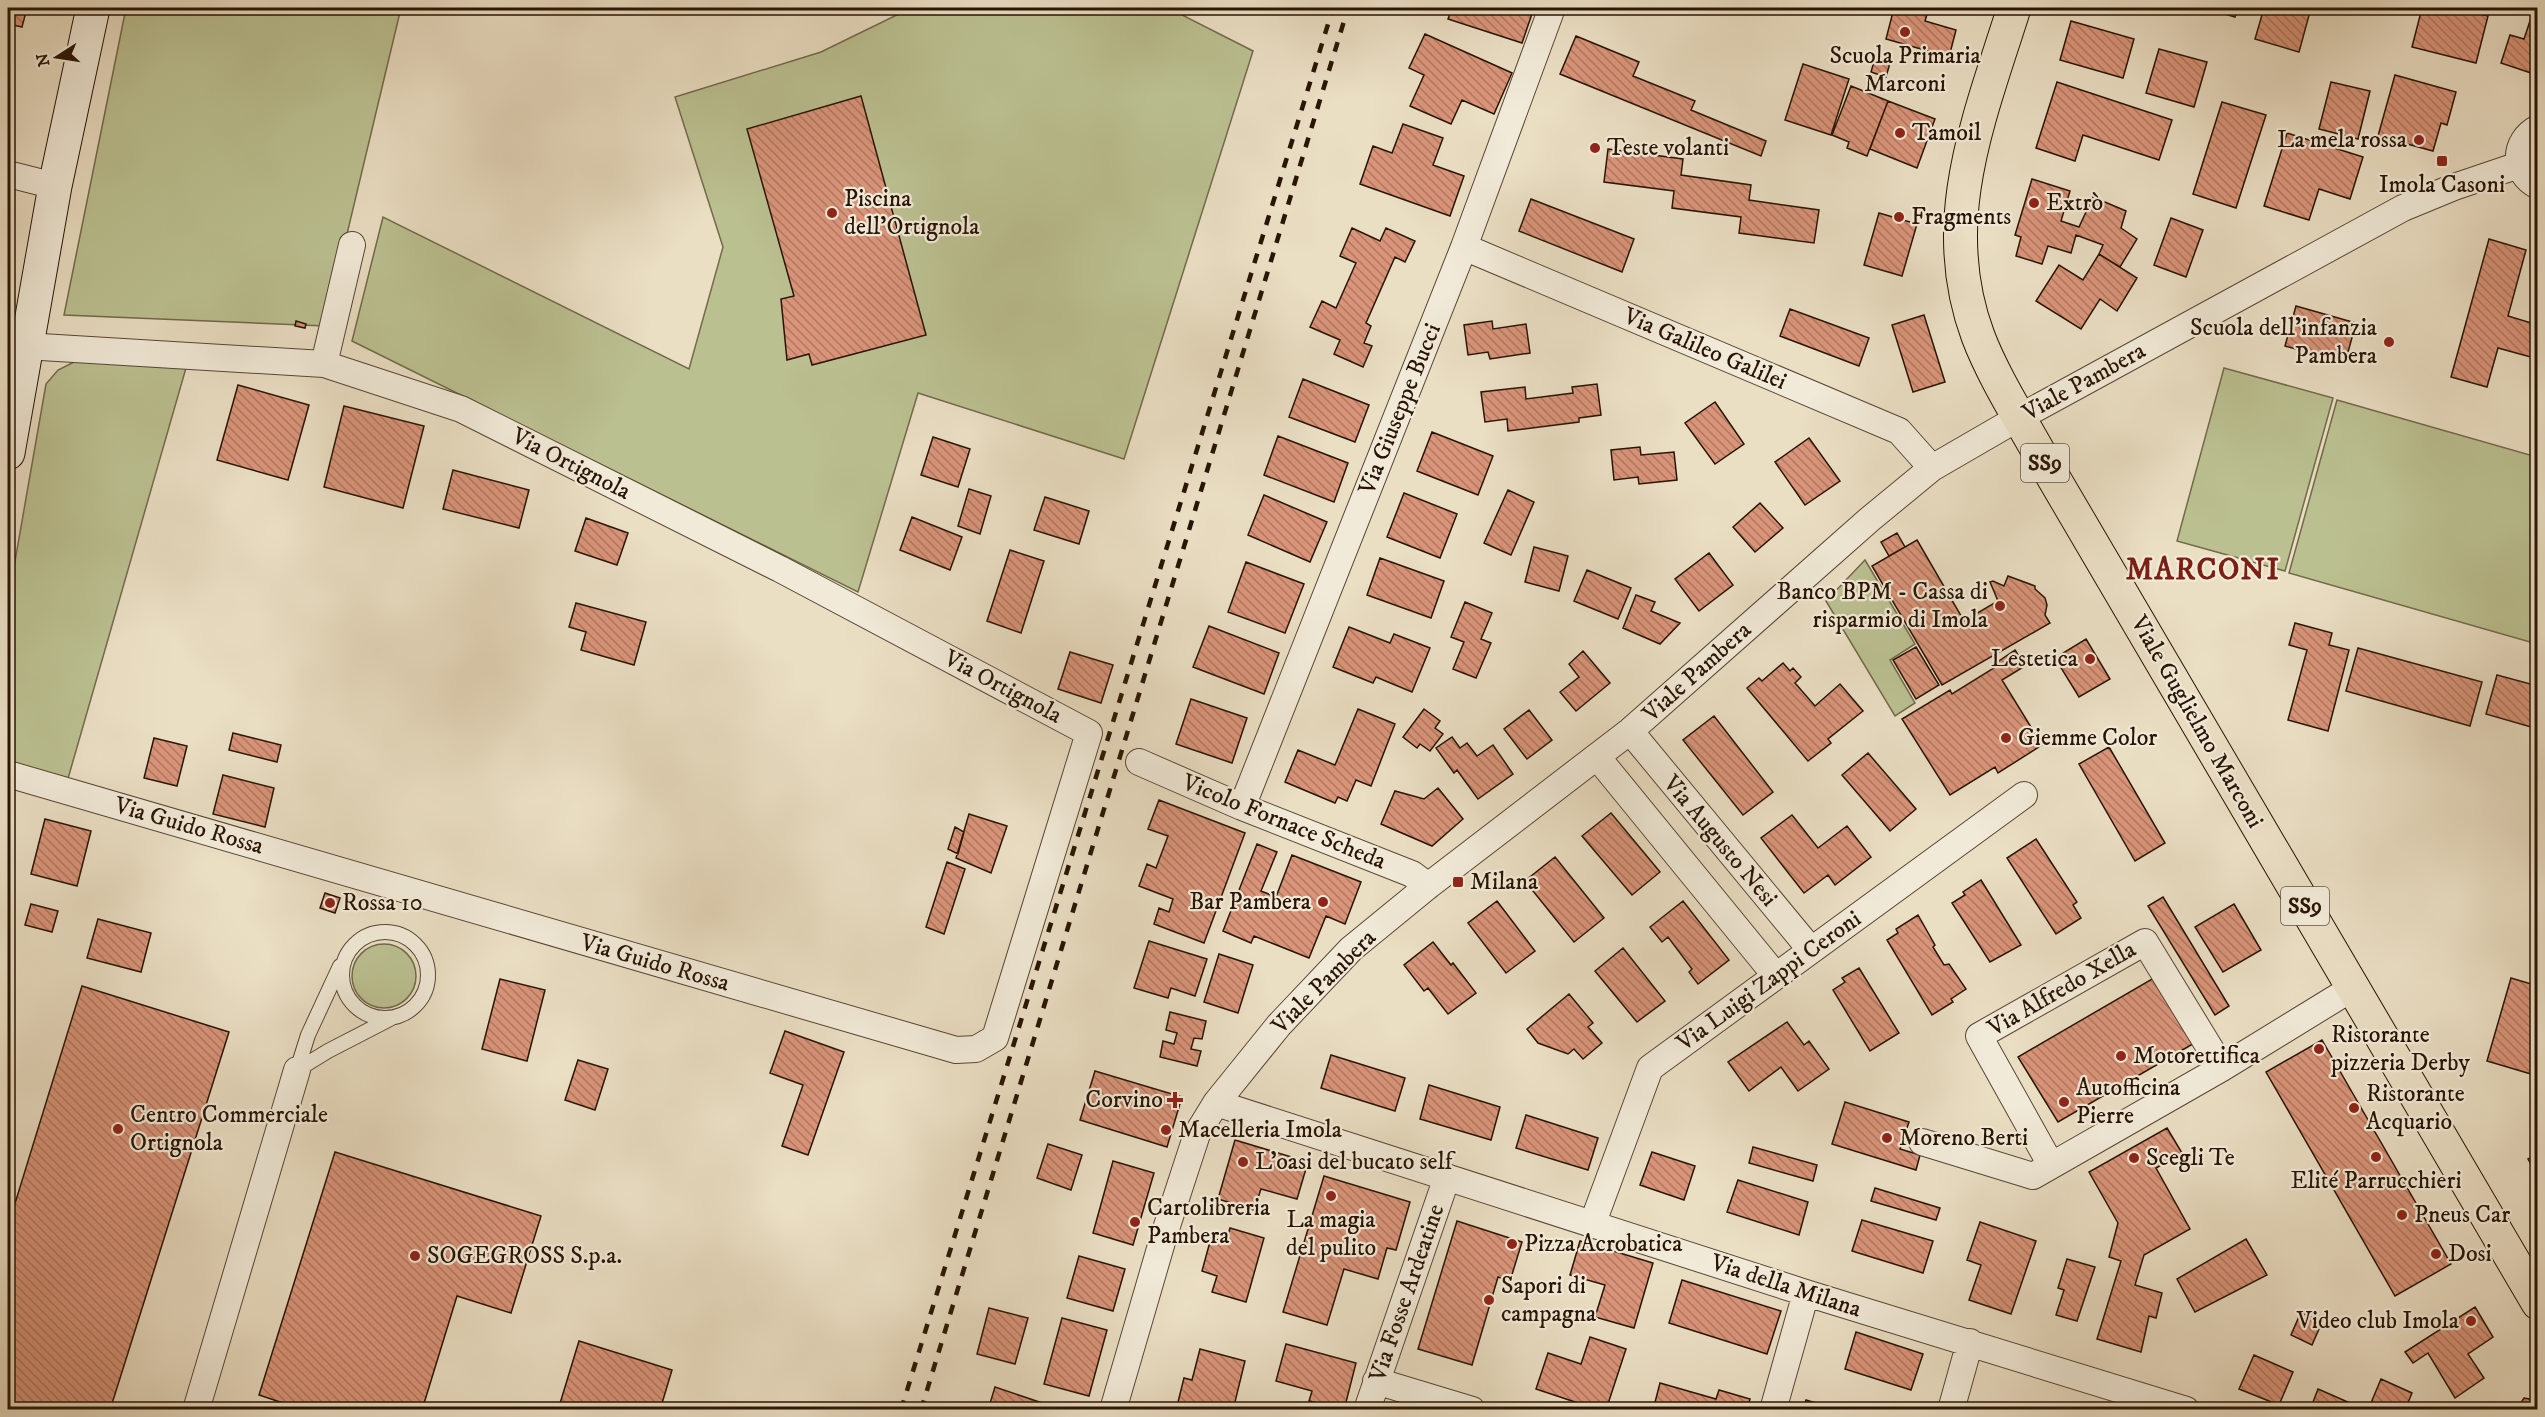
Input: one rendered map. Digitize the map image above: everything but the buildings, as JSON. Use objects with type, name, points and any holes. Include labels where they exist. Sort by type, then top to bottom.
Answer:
[{"type":"main road","points":[[8,453],[16,346],[55,186],[93,8]]},
{"type":"main road","name":"Viale Guglielmo Marconi","points":[[2014,8],[1965,170],[1960,204],[1960,250],[1968,300],[1978,337],[2020,417],[2538,1303]]},
{"type":"street","name":"Via Giuseppe Bucci","points":[[1242,807],[1464,247],[1552,8]]},
{"type":"street","points":[[2538,128],[2523,140],[2519,151],[2519,165],[2524,175],[2538,186]]},
{"type":"street","name":"Viale Pambera","points":[[1113,1410],[1164,1235],[1197,1134],[1216,1103],[1279,1025],[1351,949],[1428,886],[1598,758],[1862,526],[1932,468],[2020,417],[2403,208],[2454,187],[2519,165]]},
{"type":"street","points":[[8,174],[55,186]]},
{"type":"street","points":[[324,364],[352,245]]},
{"type":"street","name":"Via Galileo Galilei","points":[[1464,247],[1899,431],[1932,468]]},
{"type":"street","name":"Via Ortignola","points":[[16,346],[324,364],[460,409],[780,568],[1089,733]]},
{"type":"street","name":"Via Augusto Nesi","points":[[1630,731],[1811,950]]},
{"type":"street","name":"Via Guido Rossa","points":[[8,774],[956,1050],[976,1049],[995,1038],[1089,733]]},
{"type":"street","name":"Via Augusto Nesi","points":[[1598,758],[1776,976]]},
{"type":"street","name":"Vicolo Fornace Scheda","points":[[1139,762],[1242,807],[1412,874],[1428,886]]},
{"type":"street","name":"Via Luigi Zappi Ceroni","points":[[1592,1225],[1650,1068],[2024,795]]},
{"type":"street","name":"Via Alfredo Xella","points":[[2051,1165],[1979,1036],[2145,942],[2222,1068]]},
{"type":"street","points":[[1922,1142],[2033,1176],[2222,1068],[2354,987]]},
{"type":"street","points":[[196,1410],[297,1070]]},
{"type":"street","name":"Via della Milana","points":[[1216,1103],[1806,1293],[2186,1410]]},
{"type":"street","name":"Via Fosse Ardeatine","points":[[1367,1410],[1448,1177]]},
{"type":"street","points":[[1773,1410],[1806,1293]]},
{"type":"street","points":[[1951,1410],[1970,1342]]},
{"type":"street","points":[[1376,1381],[1472,1410]]},
{"type":"lane","points":[[377,932],[396,933],[410,939],[423,955],[428,969],[426,989],[419,1002],[404,1014],[390,1018],[297,1070],[308,1035],[348,951],[362,938],[377,932]]},
{"type":"lane","points":[[344,959],[342,982],[347,997],[358,1010],[372,1017],[390,1018]]},
{"type":"green space","points":[[126,8],[401,8],[325,326],[64,315]]},
{"type":"green space","points":[[911,8],[1174,8],[1178,13],[1253,51],[1124,459],[918,393],[858,592],[352,341],[383,217],[689,369],[723,247],[675,97],[821,52]]},
{"type":"green space","points":[[82,358],[186,368],[67,782],[8,762],[8,601],[46,384],[58,370]]},
{"type":"green space","points":[[2224,368],[2333,398],[2285,571],[2177,541]]},
{"type":"green space","points":[[2337,400],[2537,457],[2537,644],[2289,573]]},
{"type":"green space","points":[[1865,560],[1915,644],[1890,660],[1915,703],[1895,716],[1826,601]]},
{"type":"green space","points":[[378,944],[390,944],[407,953],[414,964],[416,976],[414,988],[407,999],[390,1008],[378,1008],[366,1003],[357,994],[352,982],[352,970],[357,958],[366,949]]},
{"type":"railway","points":[[901,1410],[1333,8]]},
{"type":"railway","points":[[921,1410],[1348,8]]},
{"type":"place","name":"Scuola Primaria Marconi","points":[[1905,32]]},
{"type":"place","name":"Tamoil","points":[[1900,133]]},
{"type":"place","name":"La mela rossa","points":[[2419,140]]},
{"type":"place","name":"Teste volanti","points":[[1595,148]]},
{"type":"place","name":"Imola Casoni","points":[[2442,161]]},
{"type":"place","name":"Extrò","points":[[2034,203]]},
{"type":"place","name":"Piscina dell'Ortignola","points":[[832,213]]},
{"type":"place","name":"Fragments","points":[[1899,217]]},
{"type":"place","name":"Scuola dell'infanzia Pambera","points":[[2389,342]]},
{"type":"place","name":"Banco BPM - Cassa di risparmio di Imola","points":[[2000,606]]},
{"type":"place","name":"Lestetica","points":[[2090,659]]},
{"type":"place","name":"Giemme Color","points":[[2006,738]]},
{"type":"place","name":"Milana","points":[[1458,882]]},
{"type":"place","name":"Bar Pambera","points":[[1323,902]]},
{"type":"place","name":"Rossa 10","points":[[330,903]]},
{"type":"place","name":"Ristorante pizzeria Derby","points":[[2319,1049]]},
{"type":"place","name":"Motorettifica","points":[[2121,1056]]},
{"type":"place","name":"Corvino","points":[[1175,1100]]},
{"type":"place","name":"Autofficina Pierre","points":[[2064,1102]]},
{"type":"place","name":"Ristorante Acquario","points":[[2354,1108]]},
{"type":"place","name":"Centro Commerciale Ortignola","points":[[118,1129]]},
{"type":"place","name":"Macelleria Imola","points":[[1166,1130]]},
{"type":"place","name":"Moreno Berti","points":[[1887,1138]]},
{"type":"place","name":"Elité Parrucchieri","points":[[2376,1157]]},
{"type":"place","name":"Scegli Te","points":[[2134,1158]]},
{"type":"place","name":"L'oasi del bucato self","points":[[1243,1162]]},
{"type":"place","name":"La magia del pulito","points":[[1331,1196]]},
{"type":"place","name":"Pneus Car","points":[[2402,1215]]},
{"type":"place","name":"Cartolibreria Pambera","points":[[1135,1222]]},
{"type":"place","name":"Pizza Acrobatica","points":[[1512,1244]]},
{"type":"place","name":"Dosi","points":[[2436,1254]]},
{"type":"place","name":"SOGEGROSS S.p.a.","points":[[415,1256]]},
{"type":"place","name":"Sapori di campagna","points":[[1489,1300]]},
{"type":"place","name":"Video club Imola","points":[[2471,1321]]},
{"type":"district","name":"MARCONI","points":[[2203,570]]}]
